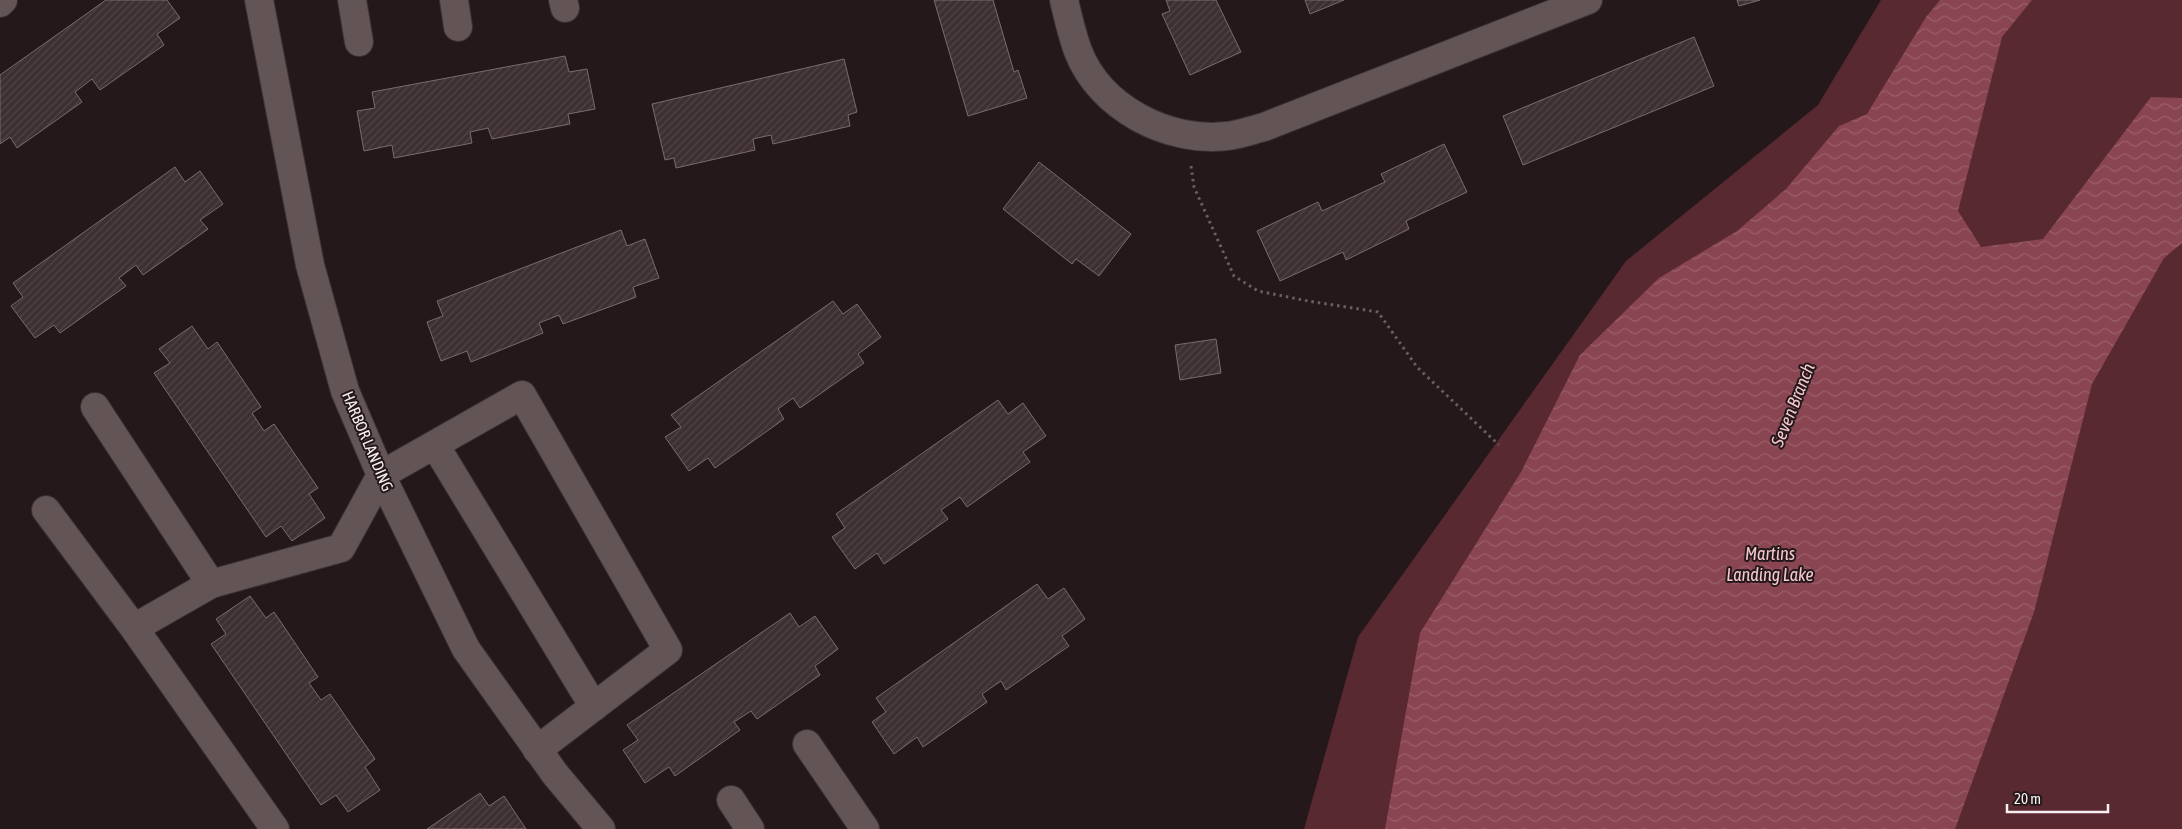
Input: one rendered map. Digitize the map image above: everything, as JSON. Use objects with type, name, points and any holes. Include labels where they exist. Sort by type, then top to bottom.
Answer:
[{"type":"street","points":[[0,3],[3,0]]},
{"type":"street","name":"HARBOR LANDING","points":[[259,0],[310,265],[346,391],[381,475],[466,648],[555,774],[601,829]]},
{"type":"street","points":[[352,0],[359,42]]},
{"type":"street","points":[[454,0],[458,27]]},
{"type":"street","points":[[1064,0],[1078,52],[1094,79],[1116,102],[1150,124],[1187,136],[1227,136],[1264,127],[1588,0]]},
{"type":"street","points":[[134,628],[211,584],[341,548],[381,475],[522,395],[668,650],[538,750]]},
{"type":"street","points":[[95,407],[211,584]]},
{"type":"street","points":[[436,445],[594,707]]},
{"type":"street","points":[[46,510],[134,628],[275,829]]},
{"type":"street","points":[[807,744],[865,829]]},
{"type":"street","points":[[731,800],[750,829]]},
{"type":"path","points":[[1187,136],[1194,187],[1234,276],[1258,290],[1308,301],[1378,312],[1417,367],[1499,445]]},
{"type":"shaded area","name":"Martins Landing Lake","points":[[1881,0],[2182,0],[2182,829],[1304,829],[1358,637],[1626,261],[1818,105]]},
{"type":"water","name":"Martins Landing Lake","points":[[1940,0],[2032,0],[2002,37],[1958,211],[1981,247],[2043,239],[2151,97],[2182,98],[2182,243],[2164,258],[2092,384],[2034,612],[1955,829],[1385,829],[1420,633],[1521,472],[1580,355],[1659,278],[1737,231],[1786,189],[1839,126],[1867,114],[1926,17]]},
{"type":"building","points":[[106,0],[167,0],[180,18],[157,34],[164,45],[100,90],[92,79],[75,92],[82,102],[17,148],[10,137],[0,144],[0,75]]},
{"type":"building","points":[[934,0],[993,0],[1014,72],[1018,70],[1027,98],[968,116]]},
{"type":"building","points":[[1166,0],[1216,0],[1241,52],[1190,75],[1162,14],[1170,11]]},
{"type":"building","points":[[1305,0],[1344,0],[1310,14]]},
{"type":"building","points":[[1737,0],[1760,0],[1739,6]]},
{"type":"building","points":[[1694,37],[1714,86],[1523,165],[1503,116]]},
{"type":"building","points":[[565,56],[569,72],[587,69],[595,109],[568,114],[570,124],[492,139],[488,128],[470,132],[472,143],[394,158],[392,145],[364,151],[357,111],[375,108],[372,92]]},
{"type":"building","points":[[844,59],[857,112],[848,115],[850,126],[773,144],[771,135],[753,139],[755,150],[676,168],[674,158],[665,160],[652,104]]},
{"type":"building","points":[[1444,144],[1467,192],[1406,221],[1409,229],[1346,260],[1343,252],[1280,281],[1257,231],[1318,202],[1322,211],[1385,182],[1381,174]]},
{"type":"building","points":[[1039,162],[1131,234],[1099,276],[1076,259],[1072,264],[1003,209]]},
{"type":"building","points":[[175,167],[185,182],[200,171],[223,204],[200,220],[208,229],[143,275],[136,265],[119,278],[126,286],[60,333],[54,325],[35,338],[11,306],[23,297],[13,283]]},
{"type":"building","points":[[621,230],[627,246],[645,239],[659,278],[633,287],[636,297],[563,324],[559,315],[539,323],[543,333],[471,362],[467,351],[441,361],[427,322],[443,316],[437,301]]},
{"type":"building","points":[[833,301],[843,314],[857,304],[881,337],[858,354],[864,363],[800,408],[793,398],[778,409],[784,419],[715,468],[708,458],[689,471],[665,437],[681,427],[671,415]]},
{"type":"building","points":[[192,326],[208,349],[217,342],[261,407],[252,413],[264,431],[274,424],[318,488],[309,494],[325,518],[292,541],[281,526],[266,537],[154,373],[170,363],[159,349]]},
{"type":"building","points":[[1216,339],[1221,373],[1180,380],[1175,345]]},
{"type":"building","points":[[998,400],[1008,414],[1023,403],[1046,436],[1023,452],[1030,462],[967,507],[960,497],[941,510],[948,519],[884,564],[877,553],[855,569],[832,537],[845,528],[836,514]]},
{"type":"building","points":[[1037,584],[1048,599],[1064,588],[1085,619],[1062,636],[1069,646],[1006,690],[1001,681],[982,694],[987,702],[923,747],[917,737],[894,754],[872,722],[886,712],[876,698]]},
{"type":"building","points":[[250,596],[266,618],[274,612],[318,677],[309,683],[321,700],[330,694],[375,759],[365,767],[380,790],[348,812],[336,795],[321,805],[211,644],[226,634],[216,619]]},
{"type":"building","points":[[790,613],[799,627],[815,616],[838,649],[815,666],[820,675],[757,719],[751,711],[734,722],[740,730],[675,776],[669,767],[645,783],[623,750],[638,740],[627,725]]},
{"type":"building","points":[[480,793],[489,806],[504,796],[526,829],[427,829]]},
{"type":"water label","name":"Seven Branch","points":[[1793,405]]}]
